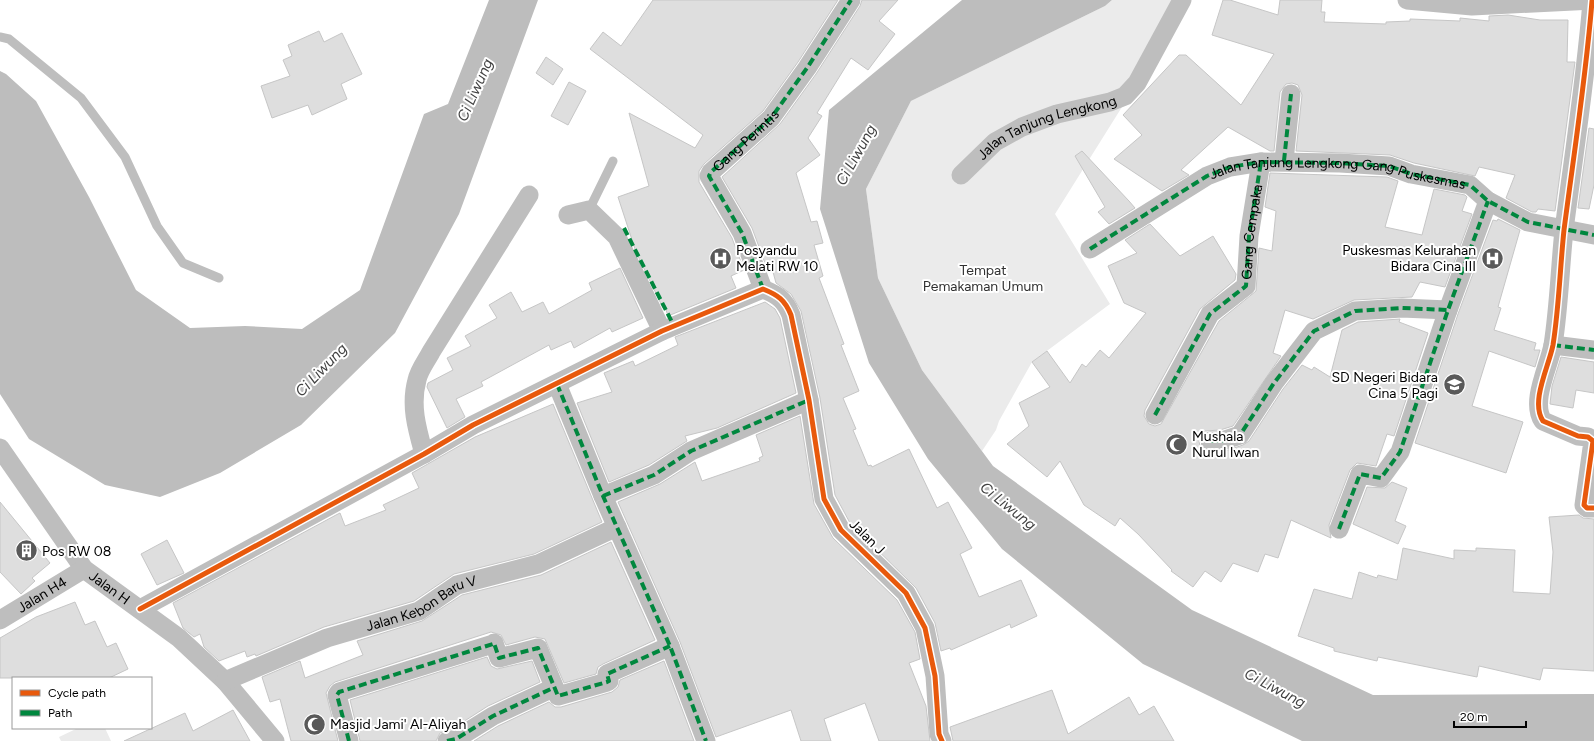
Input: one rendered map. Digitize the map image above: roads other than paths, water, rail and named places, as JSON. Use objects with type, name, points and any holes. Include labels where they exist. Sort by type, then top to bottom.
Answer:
[{"type":"street","name":"Gang Perintis","points":[[764,289],[742,233],[709,176],[711,172],[772,118],[807,68],[851,0]]},
{"type":"street","name":"Jalan Tanjung Lengkong","points":[[961,175],[995,142],[1022,127],[1057,114],[1110,102],[1125,96],[1137,83],[1182,0]]},
{"type":"street","points":[[1407,0],[1472,6],[1593,0],[1586,71],[1564,230],[1553,345],[1538,402],[1539,415],[1543,421],[1578,436],[1588,437],[1593,441],[1584,505],[1587,508],[1594,508]]},
{"type":"street","points":[[1284,161],[1291,94]]},
{"type":"street","name":"Jalan Tanjung Lengkong Gang Puskesmas","points":[[1090,249],[1207,176],[1230,167],[1261,162],[1284,161],[1389,166],[1411,174],[1470,185],[1488,201],[1528,222],[1594,235]]},
{"type":"street","name":"Gang Cempaka","points":[[1155,415],[1210,314],[1246,286],[1249,236],[1261,162]]},
{"type":"street","points":[[424,454],[415,424],[414,400],[417,378],[431,352],[529,195]]},
{"type":"street","points":[[1339,529],[1360,474],[1381,478],[1400,452],[1448,310],[1488,201]]},
{"type":"street","points":[[568,215],[588,210],[617,237],[668,328]]},
{"type":"street","points":[[624,228],[668,328]]},
{"type":"street","name":"Jalan J","points":[[764,289],[780,296],[787,305],[791,315],[809,400],[824,499],[841,530],[906,593],[925,628],[935,676],[939,734],[942,741]]},
{"type":"street","points":[[140,609],[424,454],[473,425],[668,328],[764,289]]},
{"type":"street","points":[[1210,441],[1222,441],[1240,435],[1274,384],[1314,331],[1355,311],[1402,308],[1448,310]]},
{"type":"street","points":[[1553,345],[1594,350]]},
{"type":"street","points":[[557,384],[603,496],[670,646],[706,741]]},
{"type":"street","points":[[603,496],[654,475],[691,451],[809,400]]},
{"type":"street","name":"Jalan H","points":[[0,448],[84,569],[179,638],[225,681],[275,741]]},
{"type":"street","name":"Jalan Kebon Baru V","points":[[225,681],[327,638],[419,610],[457,585],[538,564],[617,527]]},
{"type":"street","name":"Jalan H4","points":[[0,620],[84,569]]},
{"type":"street","points":[[349,741],[337,695],[339,692],[494,643],[499,658],[538,648],[553,688],[558,696],[607,682],[609,681],[607,674],[670,646]]},
{"type":"street","points":[[447,741],[456,739],[493,716],[553,688]]},
{"type":"lane","points":[[0,37],[9,39],[81,98],[126,157],[157,226],[183,263],[219,278]]},
{"type":"lane","points":[[588,210],[613,161]]},
{"type":"water","name":"Ci Liwung","points":[[489,0],[538,0],[459,214],[395,333],[301,425],[220,473],[160,497],[105,485],[29,439],[0,394],[0,71],[6,74],[36,101],[89,197],[136,290],[190,328],[245,326],[302,329],[360,290],[424,114],[448,104]]},
{"type":"water","name":"Ci Liwung","points":[[962,0],[1112,0],[1105,6],[911,101],[866,189],[878,278],[922,370],[993,466],[1192,610],[1373,695],[1594,694],[1594,741],[1302,741],[1143,664],[1002,549],[928,459],[869,363],[820,209],[829,110]]},
{"type":"place","name":"Posyandu Melati RW 10","points":[[721,258]]},
{"type":"place","name":"Puskesmas Kelurahan Bidara Cina III","points":[[1492,258]]},
{"type":"place","name":"SD Negeri Bidara Cina 5 Pagi","points":[[1454,385]]},
{"type":"place","name":"Mushala Nurul Iwan","points":[[1177,444]]},
{"type":"place","name":"Pos RW 08","points":[[26,551]]},
{"type":"place","name":"Masjid Jami' Al-Aliyah","points":[[314,724]]},
{"type":"park label","name":"Tempat Pemakaman Umum","points":[[983,278]]}]
